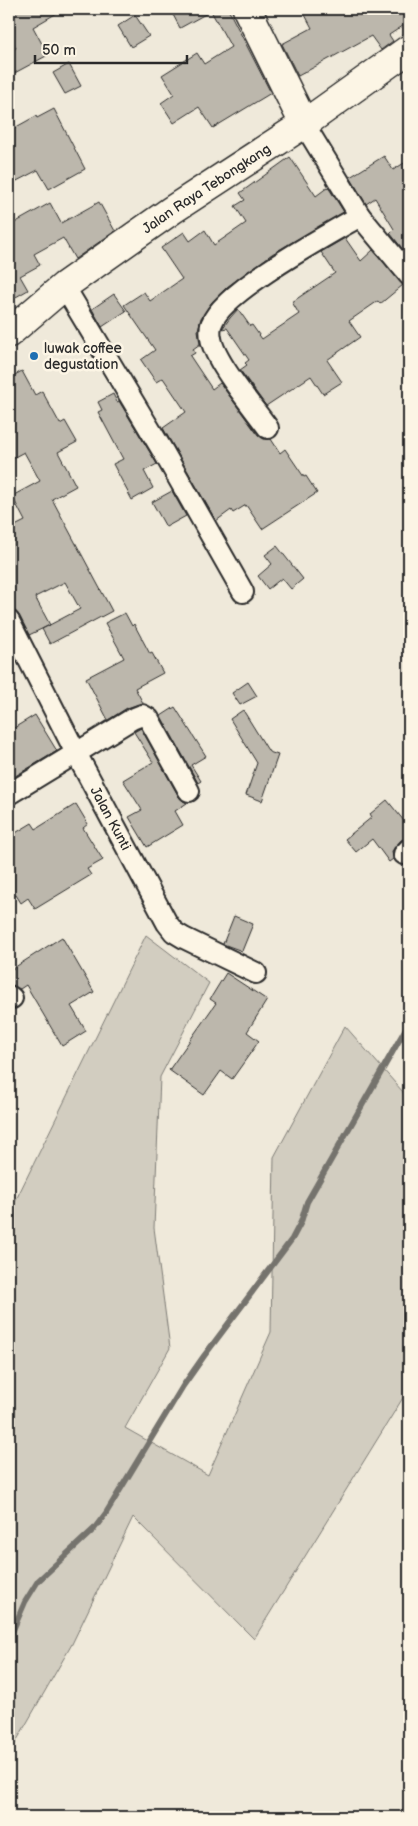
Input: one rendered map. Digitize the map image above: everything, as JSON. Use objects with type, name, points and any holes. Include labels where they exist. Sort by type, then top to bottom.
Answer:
[{"type":"main road","points":[[247,9],[304,124]]},
{"type":"main road","name":"Jalan Raya Tebongkang","points":[[9,333],[64,286],[172,210],[304,124],[409,49]]},
{"type":"street","points":[[304,124],[360,216],[409,275]]},
{"type":"street","points":[[268,428],[219,360],[210,337],[212,323],[220,310],[249,285],[302,250],[360,216]]},
{"type":"street","points":[[64,286],[243,592]]},
{"type":"street","name":"Jalan Kunti","points":[[9,621],[76,753],[167,923],[174,932],[184,938],[256,973]]},
{"type":"street","points":[[9,794],[132,719],[142,715],[149,719],[189,791]]},
{"type":"shaded area","points":[[146,935],[209,983],[160,1077],[154,1228],[170,1348],[125,1428],[208,1475],[271,1332],[274,1157],[345,1026],[403,1092],[409,1107],[409,1388],[254,1639],[133,1517],[72,1644],[9,1754],[9,1214]]},
{"type":"building","points":[[21,9],[64,9],[33,27],[48,55],[9,76],[9,52],[16,48],[9,34],[9,16]]},
{"type":"building","points":[[170,9],[228,9],[271,93],[213,128],[199,107],[174,123],[161,103],[174,94],[162,75],[197,53],[204,64],[231,47],[211,11],[180,28]]},
{"type":"building","points":[[302,9],[409,9],[409,22],[389,35],[393,41],[381,50],[371,36],[298,76],[282,44],[312,28]]},
{"type":"building","points":[[135,15],[149,36],[131,47],[118,26]]},
{"type":"building","points":[[69,64],[81,86],[65,94],[53,73]]},
{"type":"building","points":[[54,109],[85,169],[49,189],[38,170],[9,185],[9,131],[36,116],[37,118]]},
{"type":"building","points":[[384,156],[393,170],[409,160],[409,257],[390,233],[394,229],[375,198],[366,204],[350,177]]},
{"type":"building","points":[[290,157],[316,196],[328,187],[344,212],[272,254],[227,287],[212,302],[201,318],[198,330],[200,344],[193,349],[195,353],[190,356],[212,389],[220,383],[258,435],[264,439],[271,439],[280,453],[285,449],[317,493],[262,529],[246,505],[233,513],[231,510],[216,521],[163,428],[186,412],[163,378],[156,382],[141,360],[155,350],[124,305],[144,292],[150,301],[182,279],[161,248],[184,232],[190,241],[205,230],[214,245],[246,223],[235,206],[245,200],[240,193]]},
{"type":"building","points":[[99,202],[115,231],[75,259],[63,238],[34,254],[40,265],[20,276],[28,290],[9,301],[9,226],[50,203],[61,223]]},
{"type":"building","points":[[345,238],[361,261],[373,250],[403,285],[380,304],[378,301],[349,321],[360,337],[327,360],[342,382],[323,394],[311,376],[266,406],[240,370],[247,365],[245,363],[249,360],[227,328],[222,329],[238,309],[262,339],[299,314],[292,302],[335,273],[321,252]]},
{"type":"building","points":[[114,294],[126,311],[102,327],[92,309]]},
{"type":"building","points":[[22,371],[35,395],[42,391],[60,424],[65,421],[77,442],[58,452],[76,486],[52,499],[112,611],[50,644],[42,629],[46,627],[29,635],[19,615],[9,609],[9,529],[25,521],[12,496],[40,481],[24,452],[9,460],[9,378]],"holes":[[[65,582],[80,609],[50,625],[35,597]]]},
{"type":"building","points":[[113,394],[157,464],[144,471],[153,488],[132,500],[113,464],[123,459],[98,412],[102,410],[98,402]]},
{"type":"building","points":[[172,491],[186,516],[166,527],[152,502]]},
{"type":"building","points":[[277,546],[303,579],[291,589],[282,578],[268,589],[258,576],[272,564],[265,555]]},
{"type":"building","points":[[125,613],[132,626],[134,624],[150,654],[152,653],[163,673],[135,688],[143,703],[127,708],[108,720],[86,678],[124,658],[105,623]]},
{"type":"building","points":[[248,682],[257,696],[240,705],[232,693]]},
{"type":"building","points":[[175,707],[206,756],[191,765],[201,781],[198,783],[161,716]]},
{"type":"building","points":[[243,710],[269,752],[278,755],[262,801],[246,795],[257,763],[230,719]]},
{"type":"building","points":[[35,715],[57,751],[12,778],[9,773],[9,731]]},
{"type":"building","points":[[141,728],[179,797],[187,803],[175,811],[183,825],[147,847],[129,817],[142,810],[123,780],[153,762],[134,732]]},
{"type":"building","points":[[387,800],[409,827],[409,837],[401,840],[392,851],[393,859],[389,862],[372,839],[356,852],[345,839],[372,817],[370,814]]},
{"type":"building","points":[[76,804],[88,824],[83,828],[103,860],[87,869],[91,875],[35,909],[28,898],[21,903],[16,895],[9,899],[9,837],[32,823],[36,829]]},
{"type":"building","points":[[234,916],[253,924],[242,951],[223,944]]},
{"type":"building","points":[[62,937],[94,992],[71,1006],[86,1031],[62,1046],[26,985],[20,989],[9,984],[9,971]]},
{"type":"building","points":[[226,973],[267,1000],[247,1032],[259,1041],[232,1079],[221,1071],[204,1095],[169,1070],[216,1003],[210,999]]},
{"type":"waterway","points":[[9,1639],[25,1602],[38,1581],[94,1529],[106,1513],[183,1386],[292,1239],[301,1222],[307,1202],[409,1023]]},
{"type":"place","name":"luwak coffee degustation","points":[[34,356]]}]
